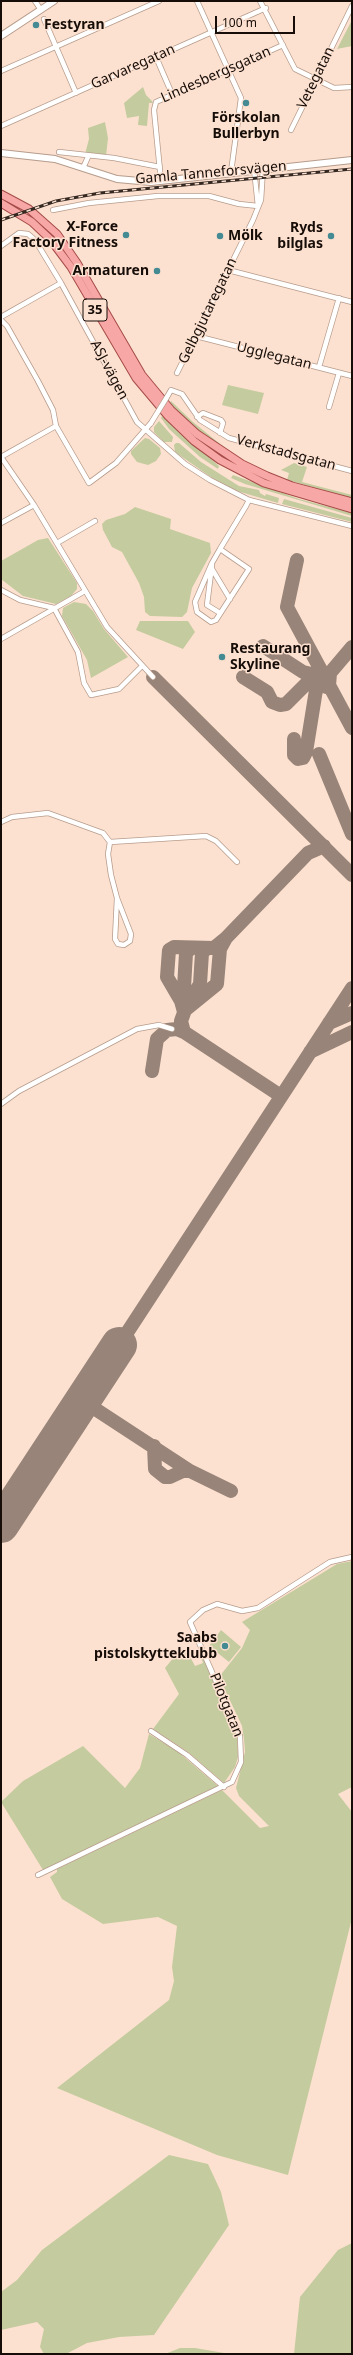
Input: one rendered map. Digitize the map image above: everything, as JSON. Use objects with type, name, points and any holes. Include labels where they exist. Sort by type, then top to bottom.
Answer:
[{"type":"main road","name":"35","points":[[1,194],[29,209],[57,234],[77,263],[142,375],[171,410],[198,434],[236,460],[267,476],[292,486],[352,502]]},
{"type":"main road","name":"35","points":[[1,203],[32,222],[54,244],[79,281],[136,378],[168,416],[185,433],[220,460],[264,483],[352,509]]},
{"type":"street","points":[[35,1],[40,10]]},
{"type":"street","points":[[1,36],[54,1]]},
{"type":"street","points":[[1,71],[159,1]]},
{"type":"street","points":[[198,1],[241,98],[231,172]]},
{"type":"street","points":[[260,1],[266,8],[295,70],[337,89],[352,87]]},
{"type":"street","name":"Vetegatan","points":[[291,130],[352,6]]},
{"type":"street","name":"Garvaregatan","points":[[1,126],[266,8]]},
{"type":"street","points":[[44,19],[76,93]]},
{"type":"street","name":"Lindesbergsgatan","points":[[161,181],[154,107],[156,102],[283,45]]},
{"type":"street","points":[[156,57],[172,94]]},
{"type":"street","name":"Gamla Tanneforsvägen","points":[[1,152],[55,159],[128,180],[161,181],[263,168],[352,160]]},
{"type":"street","points":[[59,152],[88,157],[114,158],[160,167]]},
{"type":"street","points":[[83,168],[88,157]]},
{"type":"street","name":"Gelbgjutaregatan","points":[[177,373],[258,206],[262,194],[263,168]]},
{"type":"street","points":[[53,210],[89,203],[158,196],[209,196],[239,204],[258,206],[254,169]]},
{"type":"street","name":"ASJ-vägen","points":[[1,246],[19,233],[28,234],[40,246],[137,422],[196,472],[249,500],[352,526]]},
{"type":"street","points":[[228,270],[352,302]]},
{"type":"street","points":[[61,283],[1,318],[7,326],[53,410],[56,426],[89,483],[116,463],[145,430]]},
{"type":"street","points":[[319,368],[339,298]]},
{"type":"street","name":"Ugglegatan","points":[[196,336],[352,376]]},
{"type":"street","points":[[329,407],[339,373]]},
{"type":"street","name":"Verkstadsgatan","points":[[145,430],[151,423],[171,390],[182,394],[197,417],[220,433],[248,444],[352,471]]},
{"type":"street","name":"Verkstadsgatan","points":[[197,417],[203,414],[221,420],[223,424],[220,433]]},
{"type":"street","points":[[56,426],[1,457],[34,505],[107,627],[153,677]]},
{"type":"street","points":[[220,549],[249,569],[214,622],[211,622],[199,615],[195,609],[197,596],[212,563],[220,549],[249,500]]},
{"type":"street","points":[[1,523],[34,505]]},
{"type":"street","points":[[57,543],[95,521]]},
{"type":"street","points":[[212,563],[208,605],[220,613]]},
{"type":"street","points":[[212,569],[230,599]]},
{"type":"street","points":[[1,590],[20,600],[54,608],[78,652],[84,683],[91,695],[119,689],[142,666]]},
{"type":"street","points":[[1,639],[85,591]]},
{"type":"street","points":[[1,822],[12,818],[48,813],[103,833],[110,842],[109,863],[117,898],[131,934],[130,942],[124,945],[118,944],[115,940],[117,898]]},
{"type":"street","points":[[110,842],[130,843],[206,836],[216,841],[237,862]]},
{"type":"street","points":[[1,1104],[19,1091],[137,1029],[159,1025],[172,1028]]},
{"type":"street","name":"Pilotgatan","points":[[38,1875],[232,1782],[241,1762],[240,1736],[190,1622],[203,1610],[217,1604],[242,1611],[258,1608],[330,1562],[352,1557]]},
{"type":"street","points":[[151,1731],[187,1755],[224,1787]]},
{"type":"green space","points":[[352,20],[352,46],[337,49]]},
{"type":"green space","points":[[143,87],[146,95],[153,103],[149,103],[147,126],[138,125],[139,116],[127,118],[124,103]]},
{"type":"green space","points":[[105,122],[108,138],[106,156],[85,154],[89,139],[88,128]]},
{"type":"green space","points":[[228,385],[264,393],[258,414],[222,405]]},
{"type":"green space","points":[[171,401],[193,422],[230,452],[198,430],[170,403]]},
{"type":"green space","points":[[162,416],[219,466],[218,469],[200,457],[169,429],[161,418]]},
{"type":"green space","points":[[159,421],[173,437],[172,442],[164,442],[154,432],[154,427]]},
{"type":"green space","points":[[145,438],[149,439],[160,448],[161,454],[156,461],[148,465],[137,462],[131,454],[131,451]]},
{"type":"green space","points":[[179,443],[201,462],[239,486],[259,490],[260,493],[265,496],[266,494],[279,498],[278,503],[237,491],[211,477],[175,452],[174,445]]},
{"type":"green space","points":[[294,463],[307,467],[302,482],[352,495],[352,498],[287,480],[289,473],[281,470]]},
{"type":"green space","points":[[233,475],[299,499],[352,513],[352,516],[245,484],[231,478]]},
{"type":"green space","points":[[284,499],[352,518],[352,522],[282,504]]},
{"type":"green space","points":[[135,507],[171,519],[170,529],[210,543],[211,553],[192,588],[187,612],[182,617],[150,616],[145,612],[144,597],[139,583],[122,552],[112,547],[103,530],[102,524],[106,520],[125,514]]},
{"type":"green space","points":[[48,538],[77,583],[77,589],[71,596],[56,604],[23,596],[1,579],[1,561],[38,540]]},
{"type":"green space","points":[[74,602],[86,604],[93,611],[104,629],[128,657],[91,678],[87,660],[62,616],[63,608]]},
{"type":"green space","points":[[140,621],[188,621],[195,632],[183,649],[136,630]]},
{"type":"green space","points":[[352,1561],[352,1787],[338,1794],[352,1812],[352,1918],[288,2175],[217,2155],[57,2088],[169,2000],[174,1981],[172,1967],[177,1926],[158,1917],[103,1924],[62,1899],[50,1877],[57,1872],[57,1869],[222,1790],[260,1828],[269,1826],[239,1796],[236,1788],[245,1752],[244,1739],[242,1726],[219,1677],[242,1648],[250,1630],[242,1622],[337,1564]]},
{"type":"green space","name":"Saabs pistolskytteklubb","points":[[221,1630],[241,1647],[229,1662],[209,1646]]},
{"type":"green space","points":[[186,1649],[195,1666],[203,1663],[201,1657],[203,1657],[237,1735],[238,1757],[235,1767],[224,1783],[188,1752],[153,1729],[179,1694],[165,1668],[179,1651]]},
{"type":"green space","points":[[149,1734],[177,1751],[218,1786],[43,1870],[1,1802],[23,1781],[83,1746],[125,1788],[140,1768]]},
{"type":"green space","points":[[169,2155],[208,2164],[221,2192],[229,2225],[154,2335],[119,2337],[87,2343],[66,2354],[44,2354],[40,2347],[44,2329],[37,2322],[1,2330],[1,2292],[17,2280],[42,2250]]},
{"type":"green space","points":[[352,2243],[352,2354],[294,2354],[300,2297],[338,2250]]},
{"type":"green space","points":[[180,2348],[195,2348],[230,2354],[165,2354]]},
{"type":"taxiway","points":[[297,560],[287,607],[352,728]]},
{"type":"taxiway","points":[[263,646],[303,672],[320,676]]},
{"type":"taxiway","points":[[329,686],[330,673],[352,647]]},
{"type":"taxiway","points":[[243,677],[267,692],[272,702],[280,705],[286,704],[312,678],[318,676]]},
{"type":"taxiway","points":[[153,677],[352,875]]},
{"type":"taxiway","points":[[294,739],[294,755],[298,759],[303,758],[306,752],[316,690],[321,685],[330,688]]},
{"type":"taxiway","points":[[319,754],[352,834]]},
{"type":"taxiway","points":[[184,1032],[181,1021],[185,1010],[217,984],[220,949],[226,938],[308,853],[324,846]]},
{"type":"taxiway","points":[[184,1012],[181,1001],[167,977],[169,950],[174,947],[214,948],[225,939]]},
{"type":"taxiway","points":[[183,1005],[186,953],[191,948]]},
{"type":"taxiway","points":[[188,1004],[200,984],[202,953],[207,948]]},
{"type":"taxiway","points":[[119,1345],[352,988]]},
{"type":"taxiway","points":[[329,1023],[352,1013]]},
{"type":"taxiway","points":[[152,1071],[157,1039],[167,1030],[177,1029],[184,1032],[281,1096]]},
{"type":"taxiway","points":[[310,1052],[352,1032]]},
{"type":"taxiway","points":[[83,1401],[190,1471],[231,1491]]},
{"type":"taxiway","points":[[154,1446],[155,1469],[165,1477],[170,1477],[183,1471],[190,1471]]},
{"type":"runway","points":[[1,1525],[119,1345]]},
{"type":"railway","points":[[1,220],[56,201],[100,193],[352,169]]},
{"type":"place","name":"Festyran","points":[[36,25]]},
{"type":"place","name":"Förskolan Bullerbyn","points":[[246,103]]},
{"type":"place","name":"X-Force Factory Fitness","points":[[126,235]]},
{"type":"place","name":"Mölk","points":[[220,236]]},
{"type":"place","name":"Ryds bilglas","points":[[331,236]]},
{"type":"place","name":"Armaturen","points":[[157,271]]},
{"type":"place","name":"Restaurang Skyline","points":[[222,657]]},
{"type":"place","name":"Saabs pistolskytteklubb","points":[[225,1646]]}]
